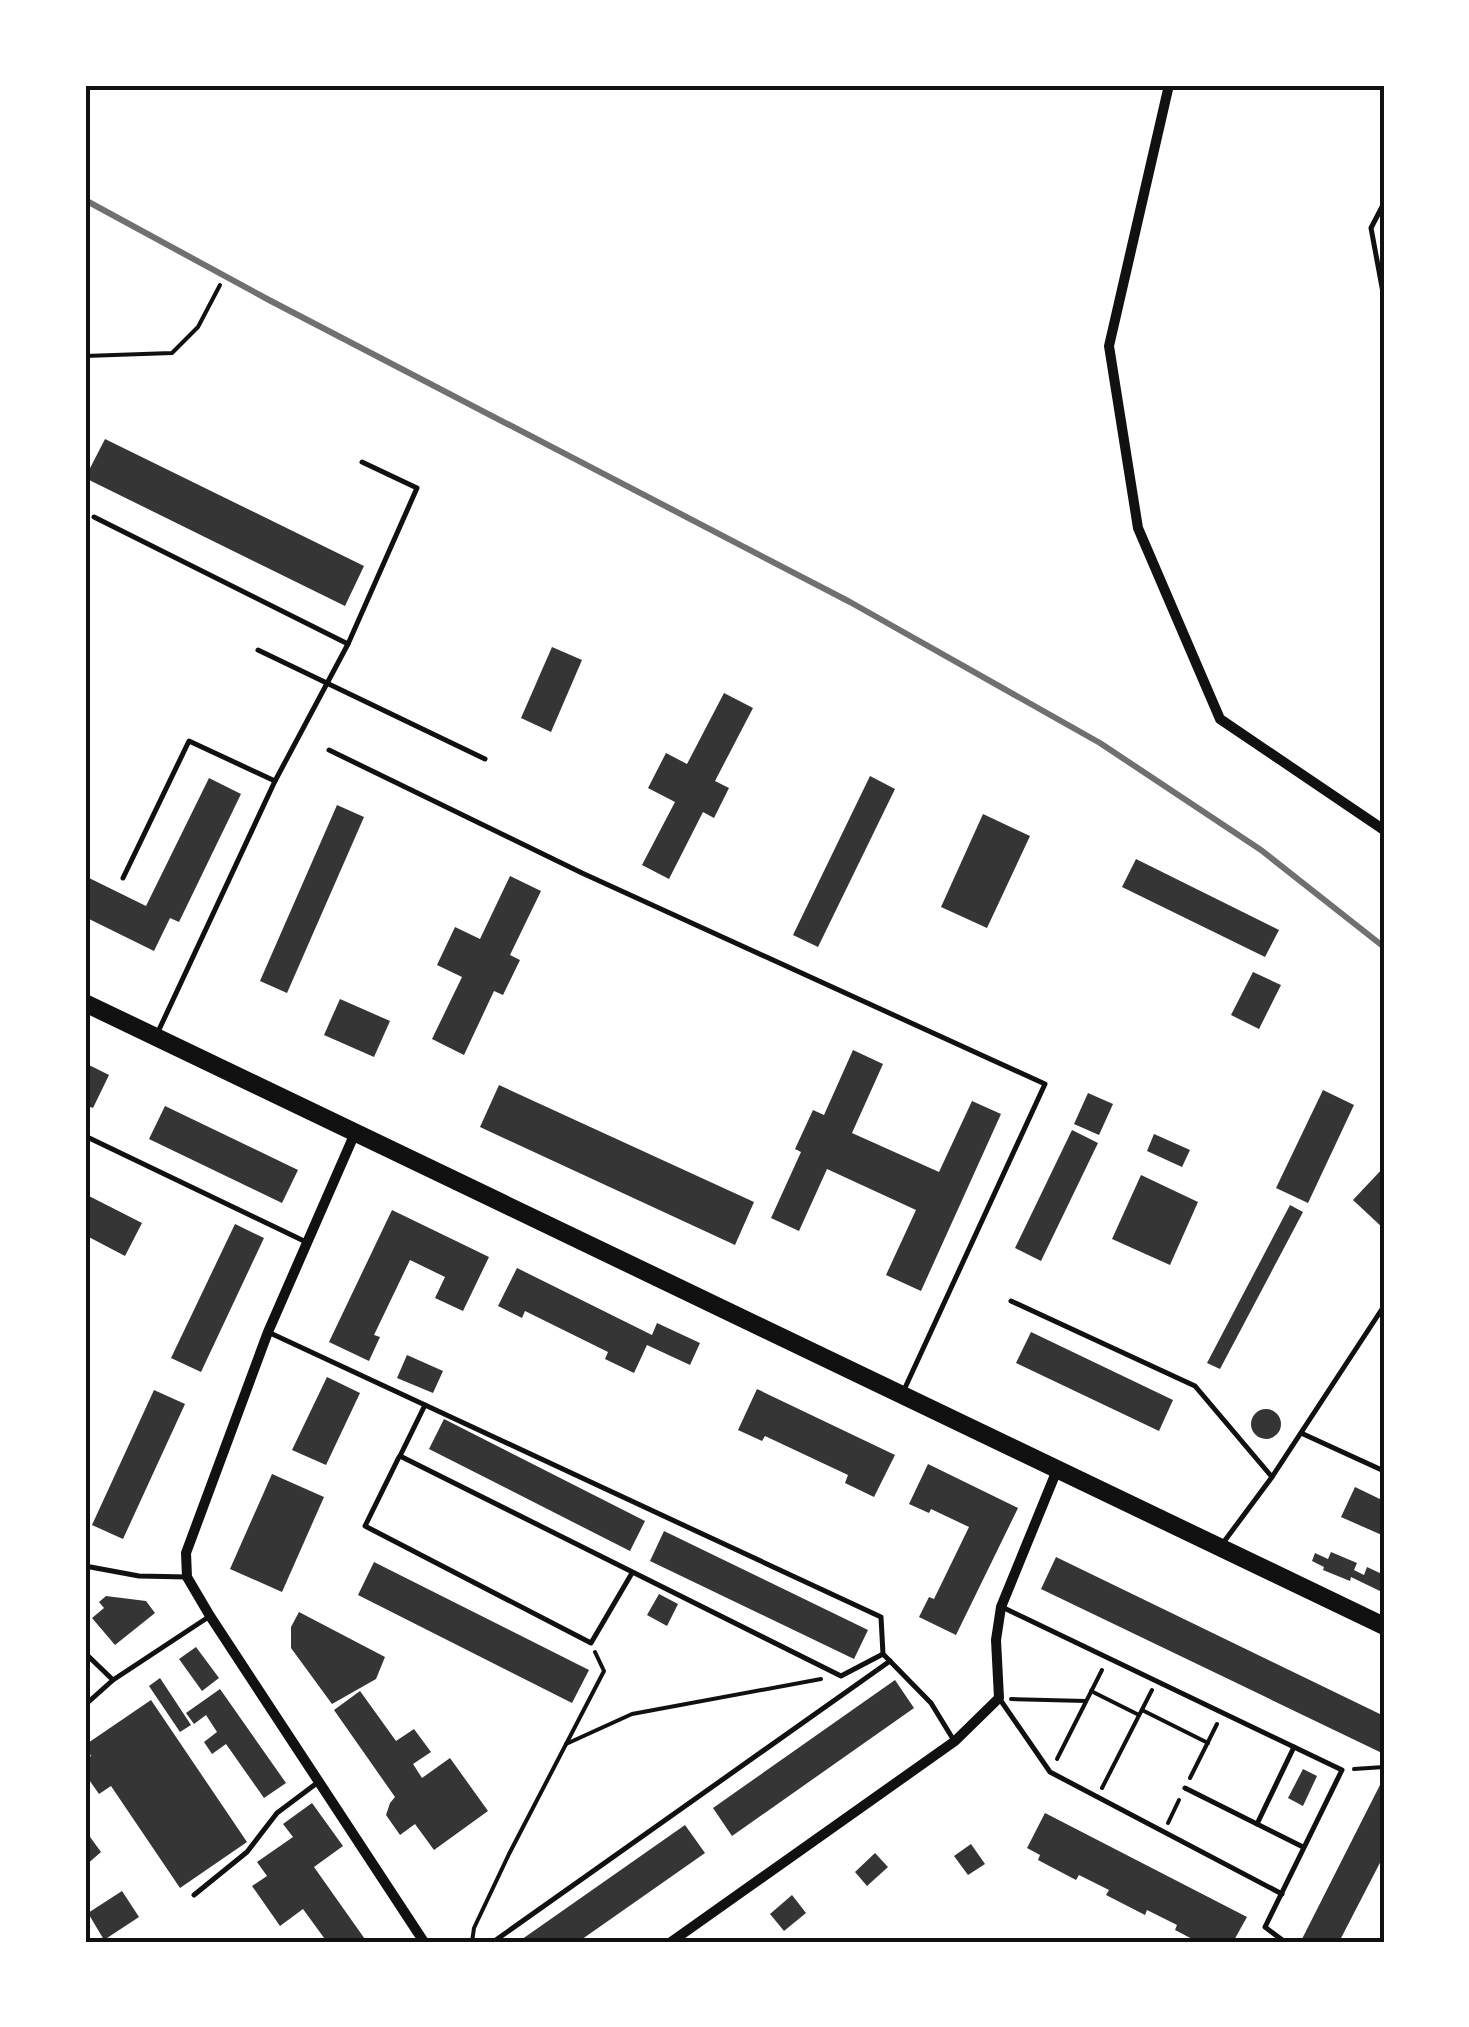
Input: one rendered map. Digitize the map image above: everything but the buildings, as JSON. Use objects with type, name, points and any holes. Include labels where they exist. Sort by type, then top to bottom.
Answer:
[{"type":"main road","points":[[85,1003],[1384,1626]]},
{"type":"street","points":[[1169,85],[1109,346],[1138,528],[1220,719],[1384,830]]},
{"type":"street","points":[[355,1133],[268,1332],[186,1553],[187,1577],[424,1942]]},
{"type":"street","points":[[671,1942],[955,1742],[999,1698],[996,1640],[1001,1606],[1057,1470]]},
{"type":"lane","points":[[1384,203],[1371,228],[1384,298]]},
{"type":"lane","points":[[156,1038],[276,781],[348,644],[418,488],[362,462]]},
{"type":"lane","points":[[94,516],[348,644]]},
{"type":"lane","points":[[258,650],[485,758]]},
{"type":"lane","points":[[123,878],[189,741],[276,781]]},
{"type":"lane","points":[[329,750],[582,873],[1046,1084],[902,1394]]},
{"type":"lane","points":[[85,1136],[307,1243]]},
{"type":"lane","points":[[1012,1301],[1195,1386],[1272,1477]]},
{"type":"lane","points":[[1219,1548],[1272,1477],[1384,1306]]},
{"type":"lane","points":[[268,1332],[881,1618],[883,1654],[932,1703],[955,1742]]},
{"type":"lane","points":[[425,1405],[366,1526],[591,1643],[632,1573]]},
{"type":"lane","points":[[1300,1432],[1384,1471]]},
{"type":"lane","points":[[400,1456],[840,1676],[883,1654]]},
{"type":"lane","points":[[85,1566],[139,1576],[187,1577]]},
{"type":"lane","points":[[1001,1606],[1342,1770],[1265,1926],[1285,1942]]},
{"type":"lane","points":[[85,1705],[113,1680],[210,1616]]},
{"type":"lane","points":[[85,1653],[113,1680]]},
{"type":"lane","points":[[493,1942],[890,1661]]},
{"type":"lane","points":[[999,1698],[1050,1772],[1282,1894]]},
{"type":"lane","points":[[1257,1824],[1294,1747]]},
{"type":"lane","points":[[194,1894],[248,1852],[277,1812],[318,1782]]},
{"type":"lane","points":[[1185,1788],[1304,1847]]},
{"type":"path","points":[[85,356],[172,353],[198,327],[220,284]]},
{"type":"path","points":[[472,1942],[474,1928],[502,1869],[604,1671],[591,1643]]},
{"type":"path","points":[[1050,1772],[1108,1658]]},
{"type":"path","points":[[566,1744],[632,1714],[840,1676]]},
{"type":"path","points":[[1098,1797],[1156,1681]]},
{"type":"path","points":[[1091,1691],[1208,1743]]},
{"type":"path","points":[[999,1698],[1086,1701]]},
{"type":"path","points":[[1163,1832],[1223,1713]]},
{"type":"path","points":[[1342,1770],[1384,1768]]},
{"type":"railway","points":[[85,200],[850,602],[1100,743],[1261,850],[1384,947]]}]
